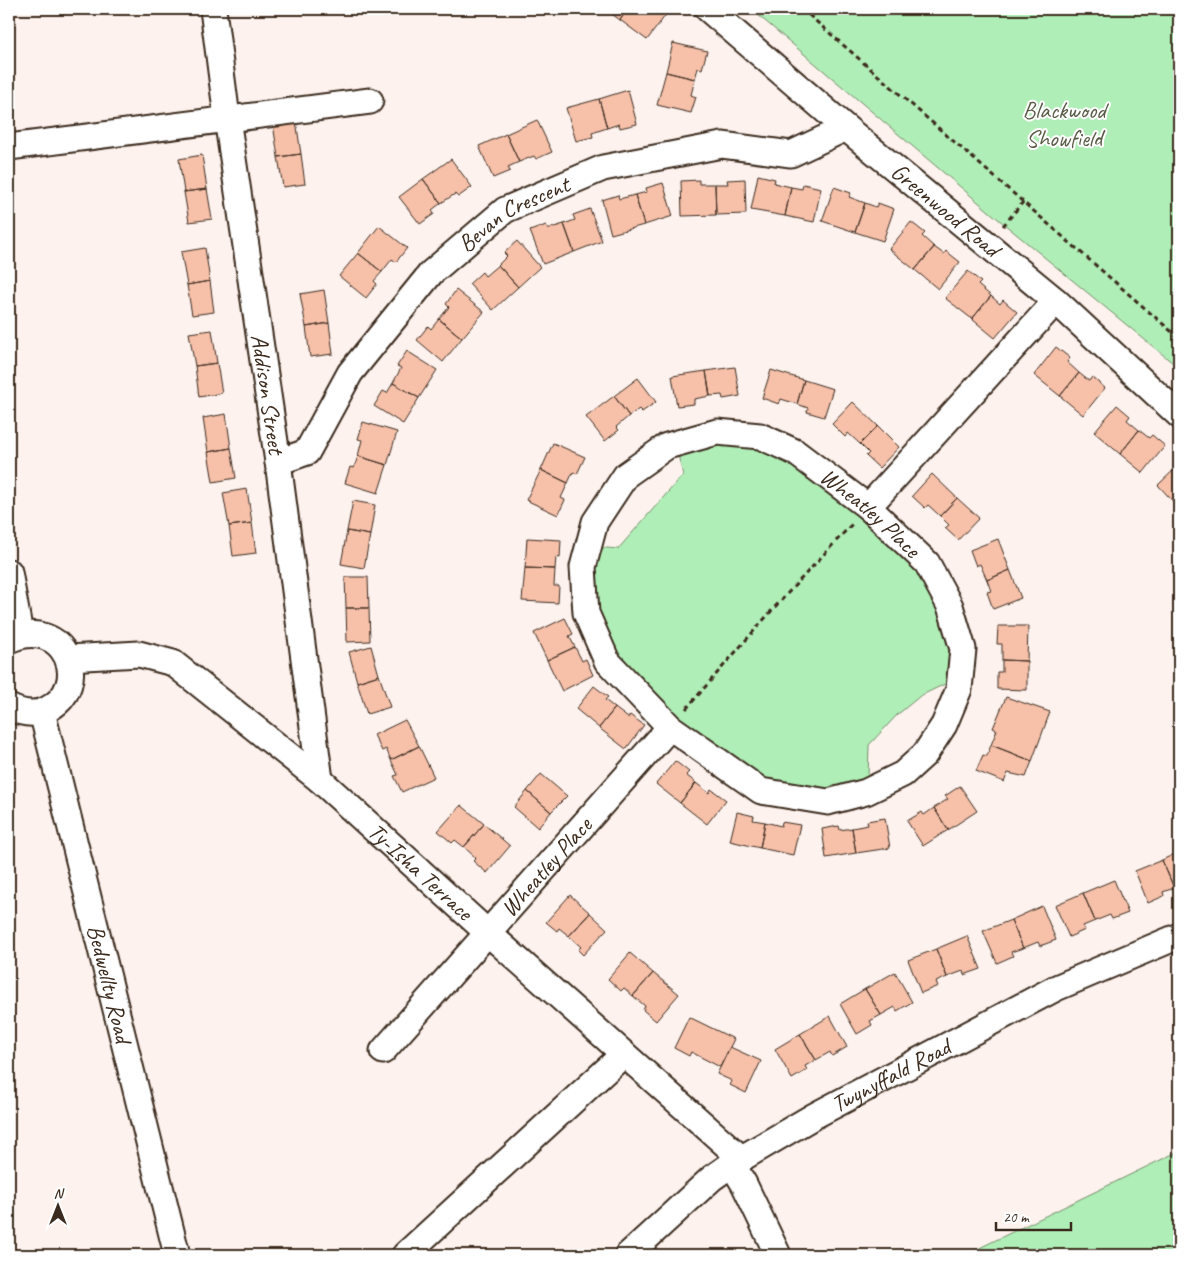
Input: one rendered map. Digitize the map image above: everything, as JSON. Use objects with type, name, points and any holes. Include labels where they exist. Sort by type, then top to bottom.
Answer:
[{"type":"street","name":"Addison Street","points":[[213,9],[278,462],[320,780]]},
{"type":"street","name":"Greenwood Road","points":[[708,9],[846,128],[1056,302],[1179,415]]},
{"type":"street","points":[[9,148],[370,101]]},
{"type":"street","name":"Bevan Crescent","points":[[278,462],[307,452],[350,373],[431,273],[505,210],[603,168],[722,145],[791,154],[846,128]]},
{"type":"street","points":[[868,507],[1056,302]]},
{"type":"street","name":"Wheatley Place","points":[[717,432],[760,436],[795,452],[868,507],[927,563],[950,606],[963,649],[959,689],[944,725],[926,754],[903,774],[866,792],[828,802],[761,791],[670,727],[607,661],[586,613],[583,567],[594,522],[626,475],[667,446],[717,432]]},
{"type":"street","points":[[9,572],[14,637],[32,633],[48,638],[62,648],[68,658],[70,671],[69,684],[63,696],[54,706],[42,712],[30,714],[9,707]]},
{"type":"street","name":"Ty-Isha Terrace","points":[[68,658],[139,654],[173,663],[320,780],[624,1054],[737,1162],[744,1184],[778,1255]]},
{"type":"street","name":"Bedwellty Road","points":[[42,712],[177,1255]]},
{"type":"street","name":"Wheatley Place","points":[[383,1051],[670,727]]},
{"type":"street","name":"Twynyffald Road","points":[[628,1255],[712,1178],[814,1116],[1056,988],[1179,936]]},
{"type":"street","points":[[405,1255],[624,1054]]},
{"type":"path","points":[[802,9],[1179,338]]},
{"type":"path","points":[[1001,228],[1023,202]]},
{"type":"path","points":[[670,727],[773,609],[868,507]]},
{"type":"green space","name":"Blackwood Showfield","points":[[751,9],[1179,9],[1179,368],[1004,224]]},
{"type":"green space","points":[[717,442],[763,446],[806,472],[915,566],[935,594],[949,636],[949,682],[920,696],[897,715],[869,745],[868,777],[833,789],[792,789],[754,775],[683,721],[612,654],[592,594],[596,547],[618,549],[683,475],[678,455]]},
{"type":"green space","points":[[1179,1151],[1179,1255],[965,1255]]},
{"type":"building","points":[[605,9],[628,9],[620,20]]},
{"type":"building","points":[[628,9],[664,9],[668,12],[647,40],[620,20]]},
{"type":"building","points":[[673,43],[707,51],[702,69],[698,68],[695,79],[666,72]]},
{"type":"building","points":[[666,72],[695,79],[691,95],[696,97],[691,113],[657,105]]},
{"type":"building","points":[[628,90],[637,124],[620,128],[619,124],[607,128],[599,99]]},
{"type":"building","points":[[599,99],[607,128],[592,133],[593,137],[576,141],[566,108]]},
{"type":"building","points":[[296,120],[301,154],[278,157],[273,124]]},
{"type":"building","points":[[537,120],[552,152],[536,159],[534,156],[519,162],[506,134]]},
{"type":"building","points":[[506,134],[519,162],[508,167],[510,171],[493,178],[479,146]]},
{"type":"building","points":[[301,154],[305,184],[283,187],[278,157]]},
{"type":"building","points":[[202,155],[207,189],[184,192],[179,159]]},
{"type":"building","points":[[451,159],[472,187],[458,197],[455,194],[441,203],[423,179]]},
{"type":"building","points":[[758,175],[775,179],[774,183],[791,187],[785,216],[751,210]]},
{"type":"building","points":[[423,179],[441,203],[432,210],[434,214],[420,224],[399,197]]},
{"type":"building","points":[[745,179],[746,214],[716,215],[715,184],[728,184],[727,180]]},
{"type":"building","points":[[699,180],[699,184],[715,184],[716,215],[682,216],[681,181]]},
{"type":"building","points":[[663,183],[673,216],[644,225],[635,195],[647,192],[646,188]]},
{"type":"building","points":[[803,184],[821,188],[814,222],[785,216],[791,187],[802,189]]},
{"type":"building","points":[[834,187],[851,193],[849,197],[865,203],[855,232],[822,221]]},
{"type":"building","points":[[207,189],[212,219],[189,222],[184,192]]},
{"type":"building","points":[[618,195],[619,199],[635,195],[644,225],[611,234],[602,200]]},
{"type":"building","points":[[865,203],[876,207],[878,203],[894,209],[883,241],[855,232]]},
{"type":"building","points":[[590,209],[602,241],[574,252],[564,224],[575,220],[573,215]]},
{"type":"building","points":[[911,222],[925,233],[922,236],[934,247],[915,270],[889,249]]},
{"type":"building","points":[[564,224],[574,252],[543,264],[530,231],[546,225],[548,229]]},
{"type":"building","points":[[379,226],[407,248],[396,262],[392,259],[382,272],[358,253]]},
{"type":"building","points":[[517,241],[540,267],[518,287],[498,265],[507,256],[504,253]]},
{"type":"building","points":[[934,247],[944,254],[946,251],[960,262],[938,289],[915,270]]},
{"type":"building","points":[[205,248],[210,281],[187,285],[181,252]]},
{"type":"building","points":[[358,253],[382,272],[374,281],[377,284],[366,298],[339,276]]},
{"type":"building","points":[[498,265],[518,287],[493,310],[469,284],[482,272],[485,276]]},
{"type":"building","points":[[968,271],[981,282],[978,285],[991,296],[972,319],[945,298]]},
{"type":"building","points":[[210,281],[214,312],[192,315],[187,285]]},
{"type":"building","points":[[324,290],[329,323],[306,327],[300,294]]},
{"type":"building","points":[[456,290],[484,312],[462,338],[439,319],[449,307],[446,304]]},
{"type":"building","points":[[991,296],[1000,304],[1003,300],[1017,312],[995,338],[972,319]]},
{"type":"building","points":[[439,319],[462,338],[443,362],[417,340],[428,326],[431,329]]},
{"type":"building","points":[[329,323],[333,354],[310,357],[306,327]]},
{"type":"building","points":[[212,330],[217,363],[195,366],[189,333]]},
{"type":"building","points":[[1056,347],[1070,358],[1067,362],[1079,373],[1060,396],[1034,375]]},
{"type":"building","points":[[407,351],[437,370],[419,398],[393,383],[401,368],[397,366]]},
{"type":"building","points":[[217,363],[222,393],[199,397],[195,366]]},
{"type":"building","points":[[735,367],[740,396],[723,399],[722,395],[710,396],[706,371]]},
{"type":"building","points":[[771,370],[804,380],[797,404],[781,399],[779,404],[762,398]]},
{"type":"building","points":[[706,371],[710,396],[694,399],[694,404],[677,406],[672,376]]},
{"type":"building","points":[[1079,373],[1089,381],[1092,377],[1105,388],[1083,415],[1060,396]]},
{"type":"building","points":[[638,378],[656,402],[642,412],[639,409],[629,416],[614,396]]},
{"type":"building","points":[[804,380],[833,389],[824,417],[807,412],[808,408],[797,404]]},
{"type":"building","points":[[393,383],[419,398],[403,424],[374,406],[383,391],[387,393]]},
{"type":"building","points":[[614,396],[629,416],[616,427],[619,430],[605,441],[586,417]]},
{"type":"building","points":[[853,402],[878,426],[860,444],[848,433],[845,437],[832,424]]},
{"type":"building","points":[[1117,405],[1130,416],[1127,420],[1139,430],[1120,454],[1094,432]]},
{"type":"building","points":[[226,414],[231,448],[208,452],[203,418]]},
{"type":"building","points":[[363,422],[397,432],[387,465],[358,456],[362,440],[358,439]]},
{"type":"building","points":[[878,426],[899,447],[879,468],[866,456],[869,453],[860,444]]},
{"type":"building","points":[[1139,430],[1149,438],[1152,435],[1165,446],[1143,473],[1120,454]]},
{"type":"building","points":[[553,443],[585,457],[577,474],[573,472],[568,483],[541,470]]},
{"type":"building","points":[[231,448],[236,478],[213,482],[208,452]]},
{"type":"building","points":[[358,456],[387,465],[378,493],[345,483],[350,467],[354,468]]},
{"type":"building","points":[[1179,465],[1179,508],[1158,485]]},
{"type":"building","points":[[541,470],[568,483],[561,498],[565,500],[558,515],[526,500]]},
{"type":"building","points":[[932,474],[957,498],[940,516],[928,505],[925,508],[912,496]]},
{"type":"building","points":[[247,489],[252,523],[229,526],[223,493]]},
{"type":"building","points":[[957,498],[979,518],[958,540],[945,528],[949,525],[940,516]]},
{"type":"building","points":[[353,501],[375,505],[370,535],[347,531]]},
{"type":"building","points":[[252,523],[256,553],[233,556],[229,526]]},
{"type":"building","points":[[347,531],[370,535],[364,568],[341,564]]},
{"type":"building","points":[[527,538],[561,540],[560,558],[556,557],[555,569],[525,568]]},
{"type":"building","points":[[998,539],[1010,570],[987,580],[980,564],[976,566],[970,550]]},
{"type":"building","points":[[525,568],[555,569],[554,586],[559,586],[558,603],[522,601]]},
{"type":"building","points":[[1010,570],[1021,598],[993,609],[987,592],[991,591],[987,580]]},
{"type":"building","points":[[345,577],[368,577],[369,608],[346,608]]},
{"type":"building","points":[[346,608],[369,608],[370,641],[347,642]]},
{"type":"building","points":[[565,618],[573,634],[569,636],[575,647],[547,660],[534,633]]},
{"type":"building","points":[[998,626],[1028,626],[1027,661],[1002,660],[1002,644],[997,644]]},
{"type":"building","points":[[371,646],[379,675],[357,682],[349,652]]},
{"type":"building","points":[[575,647],[582,661],[586,659],[593,675],[562,691],[547,660]]},
{"type":"building","points":[[1002,660],[1027,661],[1027,690],[997,689],[997,672],[1002,672]]},
{"type":"building","points":[[379,675],[390,707],[367,714],[357,682]]},
{"type":"building","points":[[594,686],[608,697],[605,700],[615,708],[599,728],[576,709]]},
{"type":"building","points":[[1006,697],[1050,712],[1032,761],[991,745],[997,730],[993,728]]},
{"type":"building","points":[[615,708],[628,718],[630,715],[644,725],[626,749],[599,728]]},
{"type":"building","points":[[405,720],[419,746],[391,760],[386,749],[382,751],[374,735]]},
{"type":"building","points":[[991,745],[1032,761],[1026,777],[1008,773],[1004,782],[976,771],[983,755],[987,756]]},
{"type":"building","points":[[419,746],[434,777],[402,792],[394,776],[398,775],[391,760]]},
{"type":"building","points":[[675,761],[689,772],[686,775],[696,783],[680,803],[656,784]]},
{"type":"building","points":[[541,774],[567,796],[551,812],[527,791]]},
{"type":"building","points":[[696,783],[709,793],[711,789],[726,800],[707,824],[680,803]]},
{"type":"building","points":[[960,786],[977,811],[948,830],[934,808],[948,799],[945,796]]},
{"type":"building","points":[[527,791],[551,812],[538,828],[514,807]]},
{"type":"building","points":[[461,805],[484,824],[464,847],[455,840],[452,843],[438,831]]},
{"type":"building","points":[[934,808],[948,830],[923,846],[907,821],[922,812],[924,815]]},
{"type":"building","points":[[737,812],[754,816],[753,820],[765,822],[760,848],[730,841]]},
{"type":"building","points":[[885,818],[890,848],[856,853],[852,828],[868,825],[867,821]]},
{"type":"building","points":[[765,822],[781,826],[782,822],[800,825],[793,855],[760,848]]},
{"type":"building","points":[[484,824],[510,846],[487,873],[473,861],[476,858],[464,847]]},
{"type":"building","points":[[839,826],[840,830],[852,828],[856,853],[826,858],[822,829]]},
{"type":"building","points":[[1179,852],[1179,886],[1174,888],[1162,860]]},
{"type":"building","points":[[1162,860],[1174,888],[1163,892],[1164,896],[1148,903],[1135,871]]},
{"type":"building","points":[[1114,880],[1128,913],[1112,919],[1110,915],[1095,921],[1083,893]]},
{"type":"building","points":[[1083,893],[1095,921],[1083,926],[1085,930],[1069,937],[1055,905]]},
{"type":"building","points":[[570,895],[590,913],[569,936],[559,928],[557,931],[546,922]]},
{"type":"building","points":[[1042,906],[1056,940],[1040,946],[1038,942],[1023,948],[1011,920]]},
{"type":"building","points":[[590,913],[607,929],[583,955],[578,950],[581,947],[569,936]]},
{"type":"building","points":[[1011,920],[1023,948],[1011,952],[1013,956],[997,963],[983,931]]},
{"type":"building","points":[[967,936],[981,969],[964,975],[963,971],[947,977],[936,949]]},
{"type":"building","points":[[936,949],[947,977],[936,982],[938,986],[921,993],[908,960]]},
{"type":"building","points":[[630,953],[653,973],[633,996],[624,988],[621,991],[608,979]]},
{"type":"building","points":[[895,972],[912,1002],[897,1011],[895,1007],[881,1015],[865,989]]},
{"type":"building","points":[[653,973],[679,994],[656,1021],[643,1010],[645,1006],[633,996]]},
{"type":"building","points":[[865,989],[881,1015],[870,1021],[872,1025],[857,1034],[840,1004]]},
{"type":"building","points":[[830,1016],[847,1047],[832,1056],[830,1052],[816,1060],[800,1034]]},
{"type":"building","points":[[689,1017],[734,1039],[720,1067],[691,1052],[689,1056],[674,1048]]},
{"type":"building","points":[[800,1034],[816,1060],[805,1066],[807,1070],[792,1079],[775,1049]]},
{"type":"building","points":[[730,1047],[761,1061],[746,1093],[730,1085],[732,1081],[717,1074]]}]
